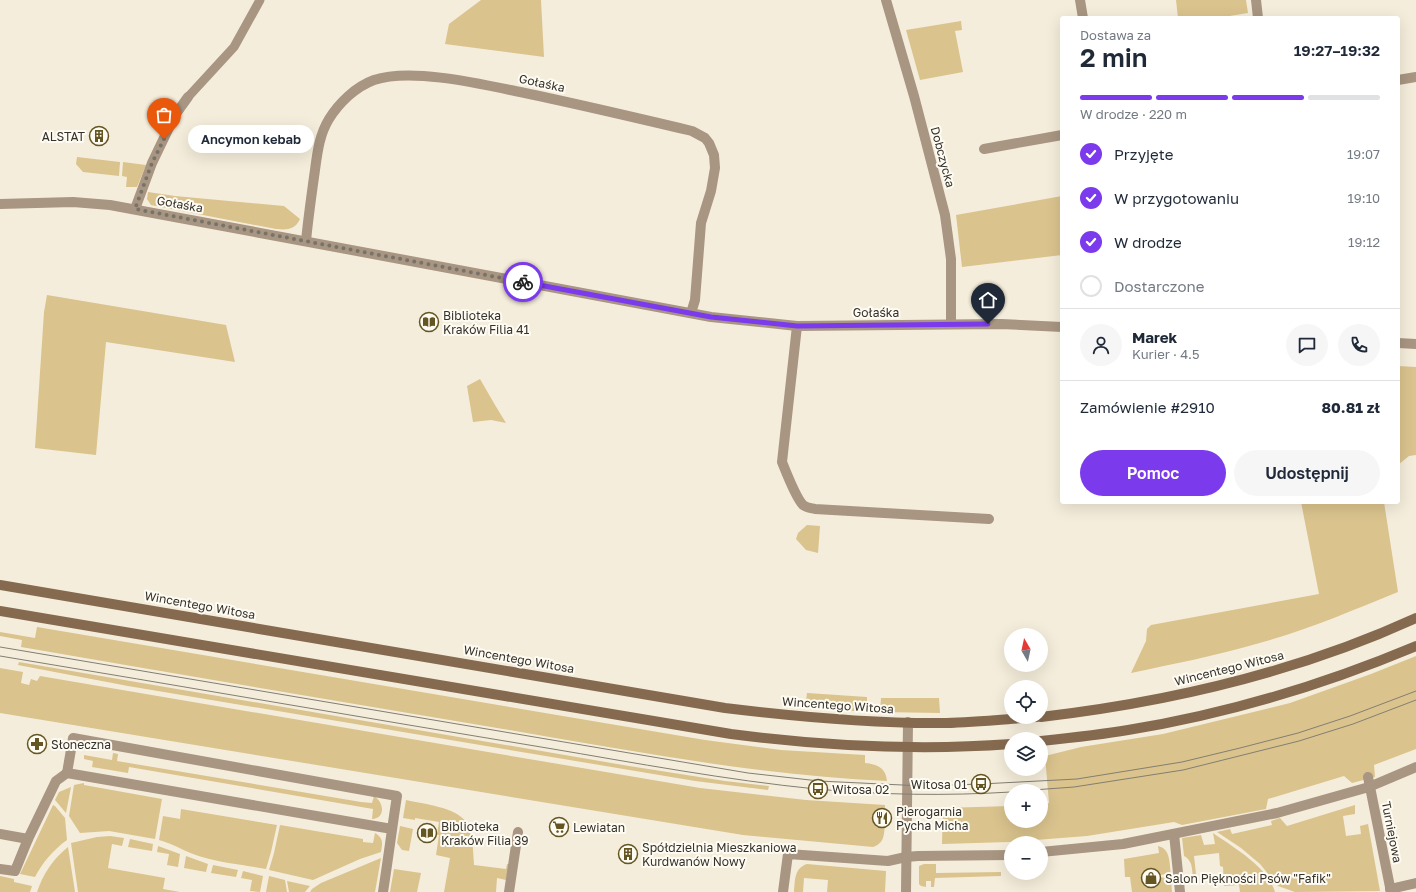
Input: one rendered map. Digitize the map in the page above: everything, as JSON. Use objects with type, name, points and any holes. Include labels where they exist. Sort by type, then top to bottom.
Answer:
[{"type":"main road","name":"Wincentego Witosa","points":[[0,585],[725,708],[815,718],[908,722],[947,723],[1004,719]]},
{"type":"main road","points":[[0,611],[731,734],[826,744],[908,748],[1004,744]]},
{"type":"main road","name":"Wincentego Witosa","points":[[1048,716],[1154,700],[1249,678],[1322,655],[1416,618]]},
{"type":"main road","points":[[1048,740],[1128,730],[1236,707],[1294,691],[1341,675],[1416,646]]},
{"type":"street","points":[[135,209],[152,163],[175,115],[188,97],[234,47],[260,0]]},
{"type":"street","name":"Dobczycka","points":[[886,0],[945,215],[951,259],[951,324]]},
{"type":"street","points":[[1080,0],[1083,16]]},
{"type":"street","points":[[1256,0],[1258,16]]},
{"type":"street","name":"Gołaśka","points":[[306,241],[321,134],[336,108],[350,94],[366,84],[384,78],[418,76],[448,79],[489,86],[692,131],[705,138],[712,149],[715,168],[711,191],[701,223],[694,300],[691,313]]},
{"type":"street","points":[[1400,80],[1416,77]]},
{"type":"street","points":[[984,149],[1060,135]]},
{"type":"street","name":"Gołaśka","points":[[0,204],[73,202],[96,203],[135,209],[711,317],[797,326],[1001,324],[1060,327]]},
{"type":"street","points":[[797,326],[782,462],[802,504],[815,509],[988,519]]},
{"type":"street","points":[[1400,343],[1416,344]]},
{"type":"street","points":[[906,892],[908,722]]},
{"type":"street","points":[[0,869],[15,872],[28,839],[56,781],[67,773],[74,738],[397,796],[383,892]]},
{"type":"street","points":[[1048,851],[1123,844],[1277,814],[1369,782],[1416,769]]},
{"type":"street","points":[[67,773],[392,829]]},
{"type":"street","name":"Turniejowa","points":[[1369,782],[1390,890]]},
{"type":"street","points":[[510,892],[518,832]]},
{"type":"street","points":[[0,834],[28,839]]},
{"type":"street","points":[[1174,834],[1180,892]]},
{"type":"street","points":[[783,892],[788,854],[888,861],[906,857],[1004,855]]},
{"type":"street","points":[[1390,890],[1416,883]]},
{"type":"shaded area","points":[[481,0],[541,0],[544,57],[445,44],[449,24]]},
{"type":"shaded area","points":[[1176,0],[1246,0],[1248,13],[1229,16],[1178,16]]},
{"type":"shaded area","points":[[961,21],[962,30],[955,31],[963,72],[920,80],[906,30]]},
{"type":"shaded area","points":[[77,157],[120,162],[119,176],[83,172],[76,164]]},
{"type":"shaded area","points":[[123,162],[146,165],[137,187],[126,187],[127,177],[122,176]]},
{"type":"shaded area","points":[[148,192],[175,196],[284,206],[300,219],[293,227],[276,229],[151,205],[147,199]]},
{"type":"shaded area","points":[[1060,196],[1060,255],[962,267],[956,215]]},
{"type":"shaded area","points":[[47,295],[226,325],[235,362],[106,342],[96,455],[35,448],[44,312]]},
{"type":"shaded area","points":[[1400,366],[1416,367],[1416,455],[1409,456],[1400,463]]},
{"type":"shaded area","points":[[480,379],[506,423],[491,420],[473,422],[467,386]]},
{"type":"shaded area","points":[[1301,504],[1384,504],[1398,592],[1328,620],[1274,639],[1210,656],[1131,673],[1146,641],[1147,629],[1151,625],[1319,594]]},
{"type":"shaded area","points":[[807,525],[820,526],[818,553],[806,550],[796,539],[798,533]]},
{"type":"shaded area","points":[[37,627],[705,740],[781,750],[865,755],[865,763],[873,764],[883,770],[887,781],[838,778],[742,768],[646,754],[21,647],[22,640],[0,636],[0,632],[35,638]]},
{"type":"shaded area","points":[[1416,656],[1416,749],[1374,765],[1375,777],[1352,783],[1344,776],[1268,799],[1266,809],[1182,825],[1174,822],[1087,836],[1048,839],[1048,836],[1004,836],[1004,842],[942,844],[943,808],[1004,806],[1004,828],[1048,828],[1049,803],[1047,776],[1048,776],[1048,755],[1081,747],[1163,734],[1290,703]]},
{"type":"shaded area","points":[[19,662],[629,766],[725,781],[769,786],[768,790],[695,781],[128,686],[18,665]]},
{"type":"shaded area","points":[[0,668],[23,672],[21,683],[29,685],[31,679],[37,681],[40,676],[700,788],[806,800],[885,805],[885,810],[877,810],[877,823],[885,823],[884,834],[882,841],[873,847],[743,835],[0,713]]},
{"type":"shaded area","points":[[807,693],[867,697],[867,711],[851,711],[806,701]]},
{"type":"shaded area","points":[[881,698],[939,698],[940,713],[880,712]]},
{"type":"shaded area","points":[[113,753],[118,754],[117,761],[361,802],[372,803],[374,796],[380,802],[382,809],[380,816],[372,819],[373,809],[129,767],[128,773],[92,767],[93,761],[84,759],[84,755],[112,760]]},
{"type":"shaded area","points":[[84,783],[84,785],[162,799],[155,839],[109,831],[80,833],[69,816],[74,785]]},
{"type":"shaded area","points":[[71,787],[66,813],[55,800],[59,792]]},
{"type":"shaded area","points":[[406,800],[439,807],[461,817],[466,822],[470,832],[474,865],[506,869],[507,864],[510,864],[506,880],[497,878],[496,892],[444,892],[450,858],[436,855],[439,822],[415,818],[415,820],[403,818]]},
{"type":"shaded area","points":[[53,805],[65,818],[67,840],[57,848],[41,866],[35,877],[20,874]]},
{"type":"shaded area","points":[[1355,805],[1355,814],[1343,816],[1346,836],[1361,834],[1360,826],[1368,824],[1380,891],[1295,892],[1278,886],[1260,864],[1241,848],[1217,832],[1230,829],[1232,834],[1272,825],[1271,821],[1280,818],[1287,826]]},
{"type":"shaded area","points":[[181,809],[277,825],[266,869],[210,859],[159,840],[163,816],[180,819]]},
{"type":"shaded area","points":[[280,825],[363,839],[363,842],[373,843],[375,833],[382,841],[381,852],[360,859],[313,880],[269,870]]},
{"type":"shaded area","points":[[400,826],[413,829],[409,851],[402,850],[397,843]]},
{"type":"shaded area","points":[[1213,833],[1240,851],[1258,866],[1271,883],[1275,892],[1240,892],[1239,885],[1224,886],[1223,867],[1220,866],[1219,853],[1194,856],[1197,883],[1193,883],[1192,868],[1187,858],[1184,856],[1182,838],[1201,835],[1204,845],[1215,844]]},
{"type":"shaded area","points":[[110,836],[124,838],[122,846],[112,844],[108,868],[165,878],[163,889],[180,892],[78,892],[71,843],[97,837]]},
{"type":"shaded area","points":[[130,839],[153,844],[152,851],[128,847]]},
{"type":"shaded area","points":[[158,846],[180,854],[178,867],[167,865],[169,854],[157,852]]},
{"type":"shaded area","points":[[1158,846],[1167,853],[1171,874],[1145,874],[1146,885],[1158,885],[1157,878],[1171,877],[1172,892],[1132,892],[1130,877],[1125,877],[1124,859],[1159,853]]},
{"type":"shaded area","points":[[68,847],[75,892],[37,892],[49,867]]},
{"type":"shaded area","points":[[186,856],[208,864],[206,872],[184,868]]},
{"type":"shaded area","points":[[381,858],[375,892],[310,892],[321,883]]},
{"type":"shaded area","points":[[807,864],[886,871],[885,892],[827,892],[828,880],[804,878],[803,892],[794,892],[797,872]]},
{"type":"shaded area","points":[[924,864],[936,864],[936,873],[1001,872],[1001,876],[935,878],[934,887],[931,887],[931,881],[926,881],[926,887],[919,884],[919,866]]},
{"type":"shaded area","points":[[213,865],[238,870],[236,877],[211,873]]},
{"type":"shaded area","points":[[394,869],[421,873],[417,892],[390,892]]},
{"type":"shaded area","points":[[243,871],[263,876],[260,892],[250,891],[252,880],[241,878]]},
{"type":"shaded area","points":[[0,876],[14,879],[14,882],[32,886],[30,892],[0,892]]},
{"type":"shaded area","points":[[269,876],[285,880],[287,892],[266,892]]},
{"type":"shaded area","points":[[287,881],[310,886],[305,892],[289,892]]},
{"type":"tram line","points":[[0,647],[748,773],[819,781],[923,786],[1077,779],[1182,762],[1298,733],[1350,716],[1416,691]]},
{"type":"tram line","points":[[0,656],[749,781],[816,789],[889,794],[1004,792]]},
{"type":"tram line","points":[[1048,789],[1074,787],[1183,770],[1299,741],[1353,724],[1416,700]]},
{"type":"way so far","points":[[164,139],[152,163],[135,209],[523,282]]},
{"type":"place","name":"ALSTAT","points":[[99,136]]},
{"type":"place","name":"Ancymon kebab","points":[[164,139]]},
{"type":"place","name":"Biblioteka Kraków Filia 41","points":[[429,322]]},
{"type":"place","name":"Słoneczna","points":[[37,744]]},
{"type":"place","name":"Witosa 01","points":[[981,784]]},
{"type":"place","name":"Witosa 02","points":[[818,789]]},
{"type":"place","name":"Pierogarnia Pycha Micha","points":[[882,818]]},
{"type":"place","name":"Lewiatan","points":[[559,827]]},
{"type":"place","name":"Biblioteka Kraków Filia 39","points":[[427,833]]},
{"type":"place","name":"Spółdzielnia Mieszkaniowa Kurdwanów Nowy","points":[[628,854]]},
{"type":"place","name":"Salon Piękności Psów \"Fafik\"","points":[[1151,878]]},
{"type":"route","points":[[523,282],[711,317],[797,326],[988,324]]}]
